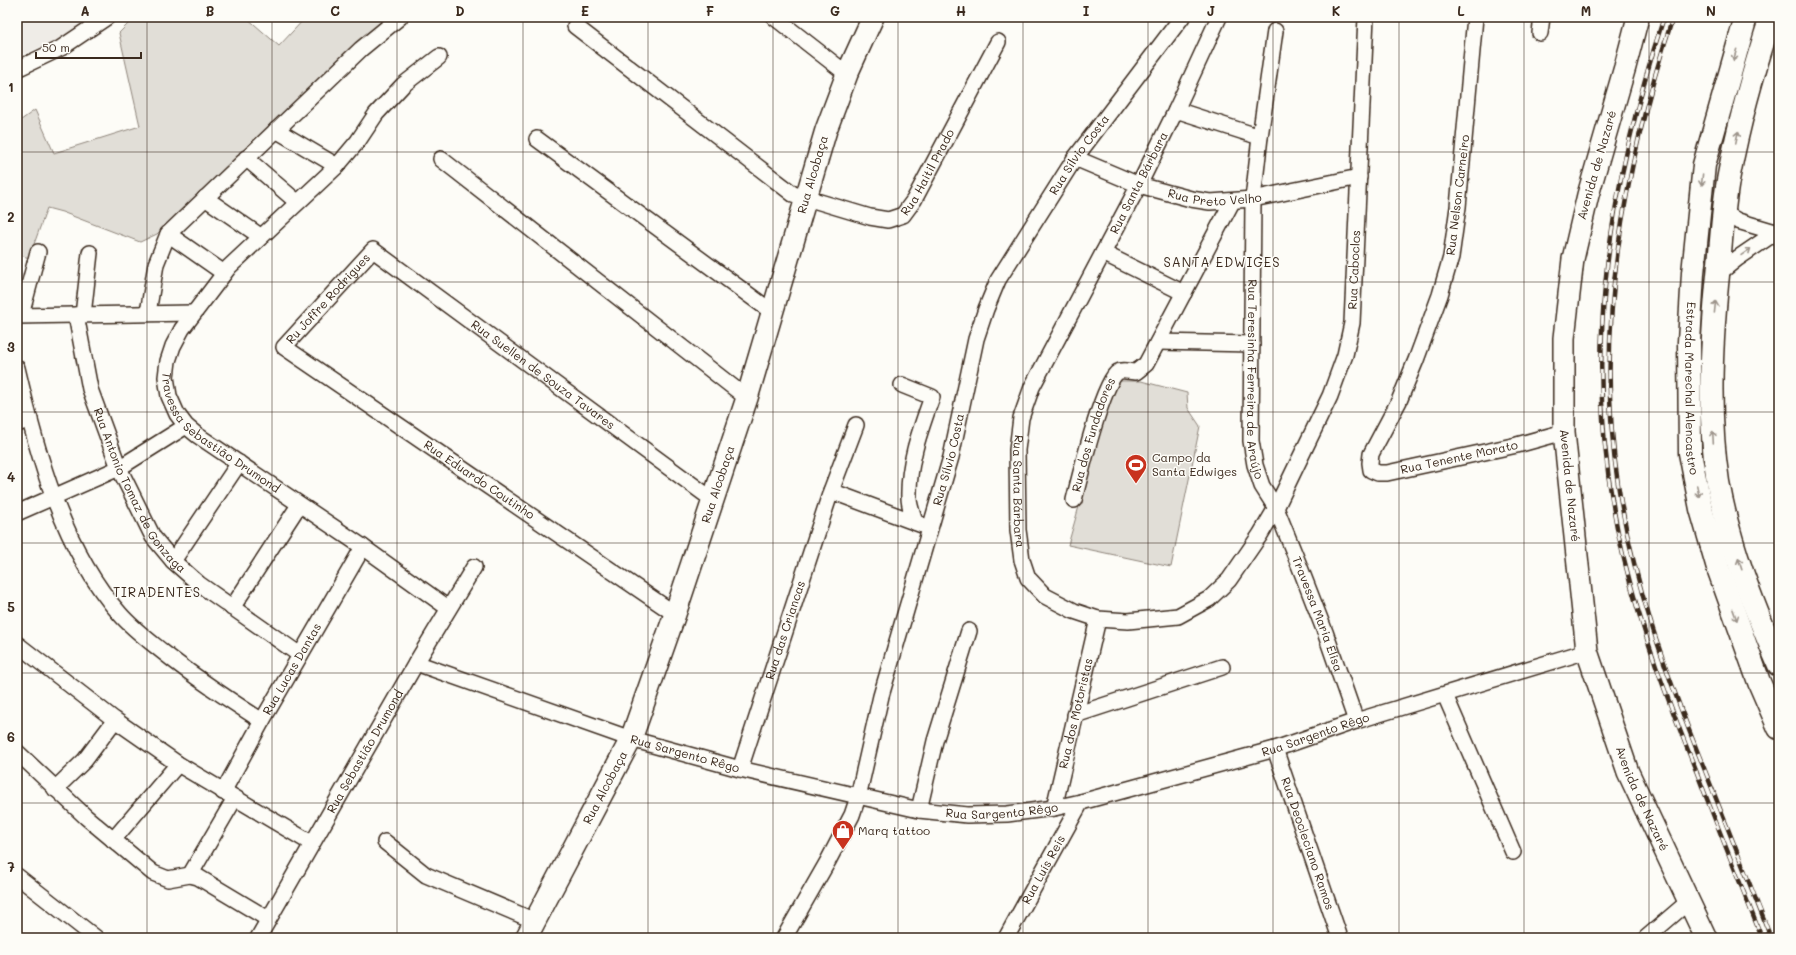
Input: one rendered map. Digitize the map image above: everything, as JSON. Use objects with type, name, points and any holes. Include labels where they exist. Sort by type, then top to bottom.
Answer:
[{"type":"main road","name":"Rua Alcobaça","points":[[530,930],[631,738],[675,614],[746,398],[807,198],[826,130],[847,74],[873,17]]},
{"type":"main road","name":"Avenida de Nazaré","points":[[1638,17],[1588,195],[1573,260],[1564,338],[1564,432],[1587,651],[1628,772],[1706,938]]},
{"type":"main road","name":"Estrada Marechal Alencastro","points":[[1746,17],[1704,165],[1694,265],[1689,342],[1690,453],[1701,509],[1718,568],[1759,682],[1779,728]]},
{"type":"main road","name":"Estrada Marechal Alencastro","points":[[1771,17],[1740,122],[1729,176],[1724,212],[1712,340],[1712,376],[1713,439],[1719,483],[1733,541],[1749,591],[1776,654]]},
{"type":"main road","points":[[1694,265],[1700,254],[1709,251],[1713,252],[1719,268]]},
{"type":"street","points":[[17,69],[61,48],[107,17]]},
{"type":"street","points":[[148,313],[156,264],[168,234],[370,40],[400,17]]},
{"type":"street","points":[[774,17],[847,74]]},
{"type":"street","name":"Rua Sílvio Costa","points":[[784,938],[828,861],[852,815],[858,797],[881,696],[951,457],[976,339],[998,280],[1075,158],[1182,17]]},
{"type":"street","name":"Rua Santa Bárbara","points":[[1219,17],[1139,185],[1032,387],[1021,418],[1016,450],[1018,530],[1022,560],[1028,578],[1045,596],[1074,611],[1098,619],[1128,621],[1178,616],[1209,599],[1229,580],[1276,508]]},
{"type":"street","name":"Rua Caboclos","points":[[1276,508],[1330,396],[1345,355],[1352,323],[1366,17]]},
{"type":"street","name":"Rua Nelson Carneiro","points":[[1371,454],[1399,401],[1416,360],[1440,295],[1451,257],[1458,207],[1476,17]]},
{"type":"street","points":[[1540,33],[1542,17]]},
{"type":"street","name":"Rua Haitil Prado","points":[[575,26],[793,194],[870,217],[888,220],[903,215],[914,200],[998,42]]},
{"type":"street","name":"Rua Teresinha Ferreira de Araújo","points":[[1275,31],[1253,199],[1251,441],[1255,465],[1260,479],[1276,508]]},
{"type":"street","name":"Travessa Sebastião Drumond","points":[[439,57],[418,72],[399,90],[376,114],[358,141],[337,166],[260,236],[224,274],[193,313],[173,346],[168,360],[166,377],[170,396],[177,414],[186,426],[448,608]]},
{"type":"street","points":[[1176,110],[1260,137]]},
{"type":"street","points":[[276,130],[337,166]]},
{"type":"street","points":[[537,139],[772,312]]},
{"type":"street","points":[[246,158],[297,202]]},
{"type":"street","name":"Rua Preto Velho","points":[[1075,158],[1139,185],[1192,199],[1210,202],[1232,202],[1253,199],[1359,177]]},
{"type":"street","points":[[441,159],[746,398]]},
{"type":"street","points":[[204,198],[260,236]]},
{"type":"street","name":"Rua dos Fundadores","points":[[1074,500],[1094,426],[1112,377],[1117,372],[1136,372],[1142,369],[1158,342],[1232,202]]},
{"type":"street","points":[[1724,212],[1738,221],[1777,231]]},
{"type":"street","points":[[1719,268],[1738,258],[1777,231]]},
{"type":"street","points":[[168,234],[224,274]]},
{"type":"street","name":"Ru Joffre Rodrigues","points":[[284,347],[373,250]]},
{"type":"street","name":"Rua Suellen de Souza Tavares","points":[[373,250],[713,500]]},
{"type":"street","points":[[38,252],[19,316],[193,313]]},
{"type":"street","name":"Rua Antonio Tomaz de Gonzaga","points":[[90,253],[79,315],[90,389],[119,468],[153,536],[173,562],[199,584],[300,655]]},
{"type":"street","points":[[1103,253],[1184,293]]},
{"type":"street","points":[[1158,342],[1252,344]]},
{"type":"street","name":"Rua Eduardo Coutinho","points":[[284,347],[675,614]]},
{"type":"street","points":[[17,368],[23,422],[54,497],[80,553],[102,592],[120,614],[143,636],[186,670],[262,721]]},
{"type":"street","points":[[902,385],[932,397],[915,444],[911,469],[909,500],[916,522]]},
{"type":"street","name":"Rua das Criancas","points":[[740,769],[831,491],[856,425]]},
{"type":"street","points":[[17,513],[119,468],[186,426]]},
{"type":"street","name":"Rua Tenente Morato","points":[[1371,454],[1371,470],[1378,473],[1387,473],[1517,445],[1564,432]]},
{"type":"street","points":[[173,562],[239,463]]},
{"type":"street","points":[[831,491],[930,528]]},
{"type":"street","points":[[232,608],[299,505]]},
{"type":"street","name":"Travessa Maria Elisa","points":[[1276,508],[1325,632],[1356,721]]},
{"type":"street","name":"Rua Lucas Dantas","points":[[190,875],[229,795],[262,721],[363,548]]},
{"type":"street","name":"Rua Sebastião Drumond","points":[[258,938],[311,843],[448,608],[474,567]]},
{"type":"street","name":"Rua dos Motoristas","points":[[1054,808],[1098,619]]},
{"type":"street","points":[[919,810],[935,741],[970,631]]},
{"type":"street","points":[[17,644],[115,720],[178,764],[311,843]]},
{"type":"street","name":"Rua Sargento Rêgo","points":[[416,663],[631,738],[740,769],[919,810],[967,815],[1007,814],[1054,808],[1081,802],[1274,749],[1356,721],[1587,651]]},
{"type":"street","points":[[1075,715],[1222,667]]},
{"type":"street","points":[[1445,695],[1512,852]]},
{"type":"street","points":[[54,789],[85,760],[115,720]]},
{"type":"street","name":"Rua Deocleciano Ramos","points":[[1274,749],[1338,937]]},
{"type":"street","points":[[17,752],[54,789],[140,863],[159,876],[168,879],[190,875],[215,886],[235,900],[268,919]]},
{"type":"street","points":[[113,840],[178,764]]},
{"type":"street","name":"Rua Luís Reis","points":[[1006,938],[1081,802]]},
{"type":"street","points":[[385,842],[426,875],[530,930]]},
{"type":"street","points":[[17,876],[96,938]]},
{"type":"street","points":[[1646,938],[1688,902]]},
{"type":"shaded area","points":[[17,17],[96,17],[90,19],[68,36],[17,57]]},
{"type":"shaded area","points":[[135,17],[246,17],[279,46],[306,17],[386,17],[157,234],[140,242],[62,212],[47,208],[29,258],[17,254],[17,123],[35,110],[54,153],[140,126],[119,33]]},
{"type":"shaded area","name":"Campo da Santa Edwiges","points":[[1118,381],[1141,381],[1187,393],[1188,408],[1200,426],[1171,567],[1068,545],[1107,408]]},
{"type":"railway","points":[[1664,17],[1644,84],[1627,150],[1614,217],[1605,283],[1601,350],[1603,418],[1610,486],[1623,555],[1630,583],[1656,665],[1762,938]]},
{"type":"railway","points":[[1673,17],[1640,131],[1618,248],[1612,307],[1610,366],[1611,425],[1624,521],[1642,593],[1653,629],[1677,699],[1771,938]]},
{"type":"place","name":"Campo da Santa Edwiges","points":[[1136,484]]},
{"type":"place","name":"Marq tattoo","points":[[843,850]]},
{"type":"district","name":"SANTA EDWIGES","points":[[1222,262]]},
{"type":"district","name":"TIRADENTES","points":[[157,592]]}]
